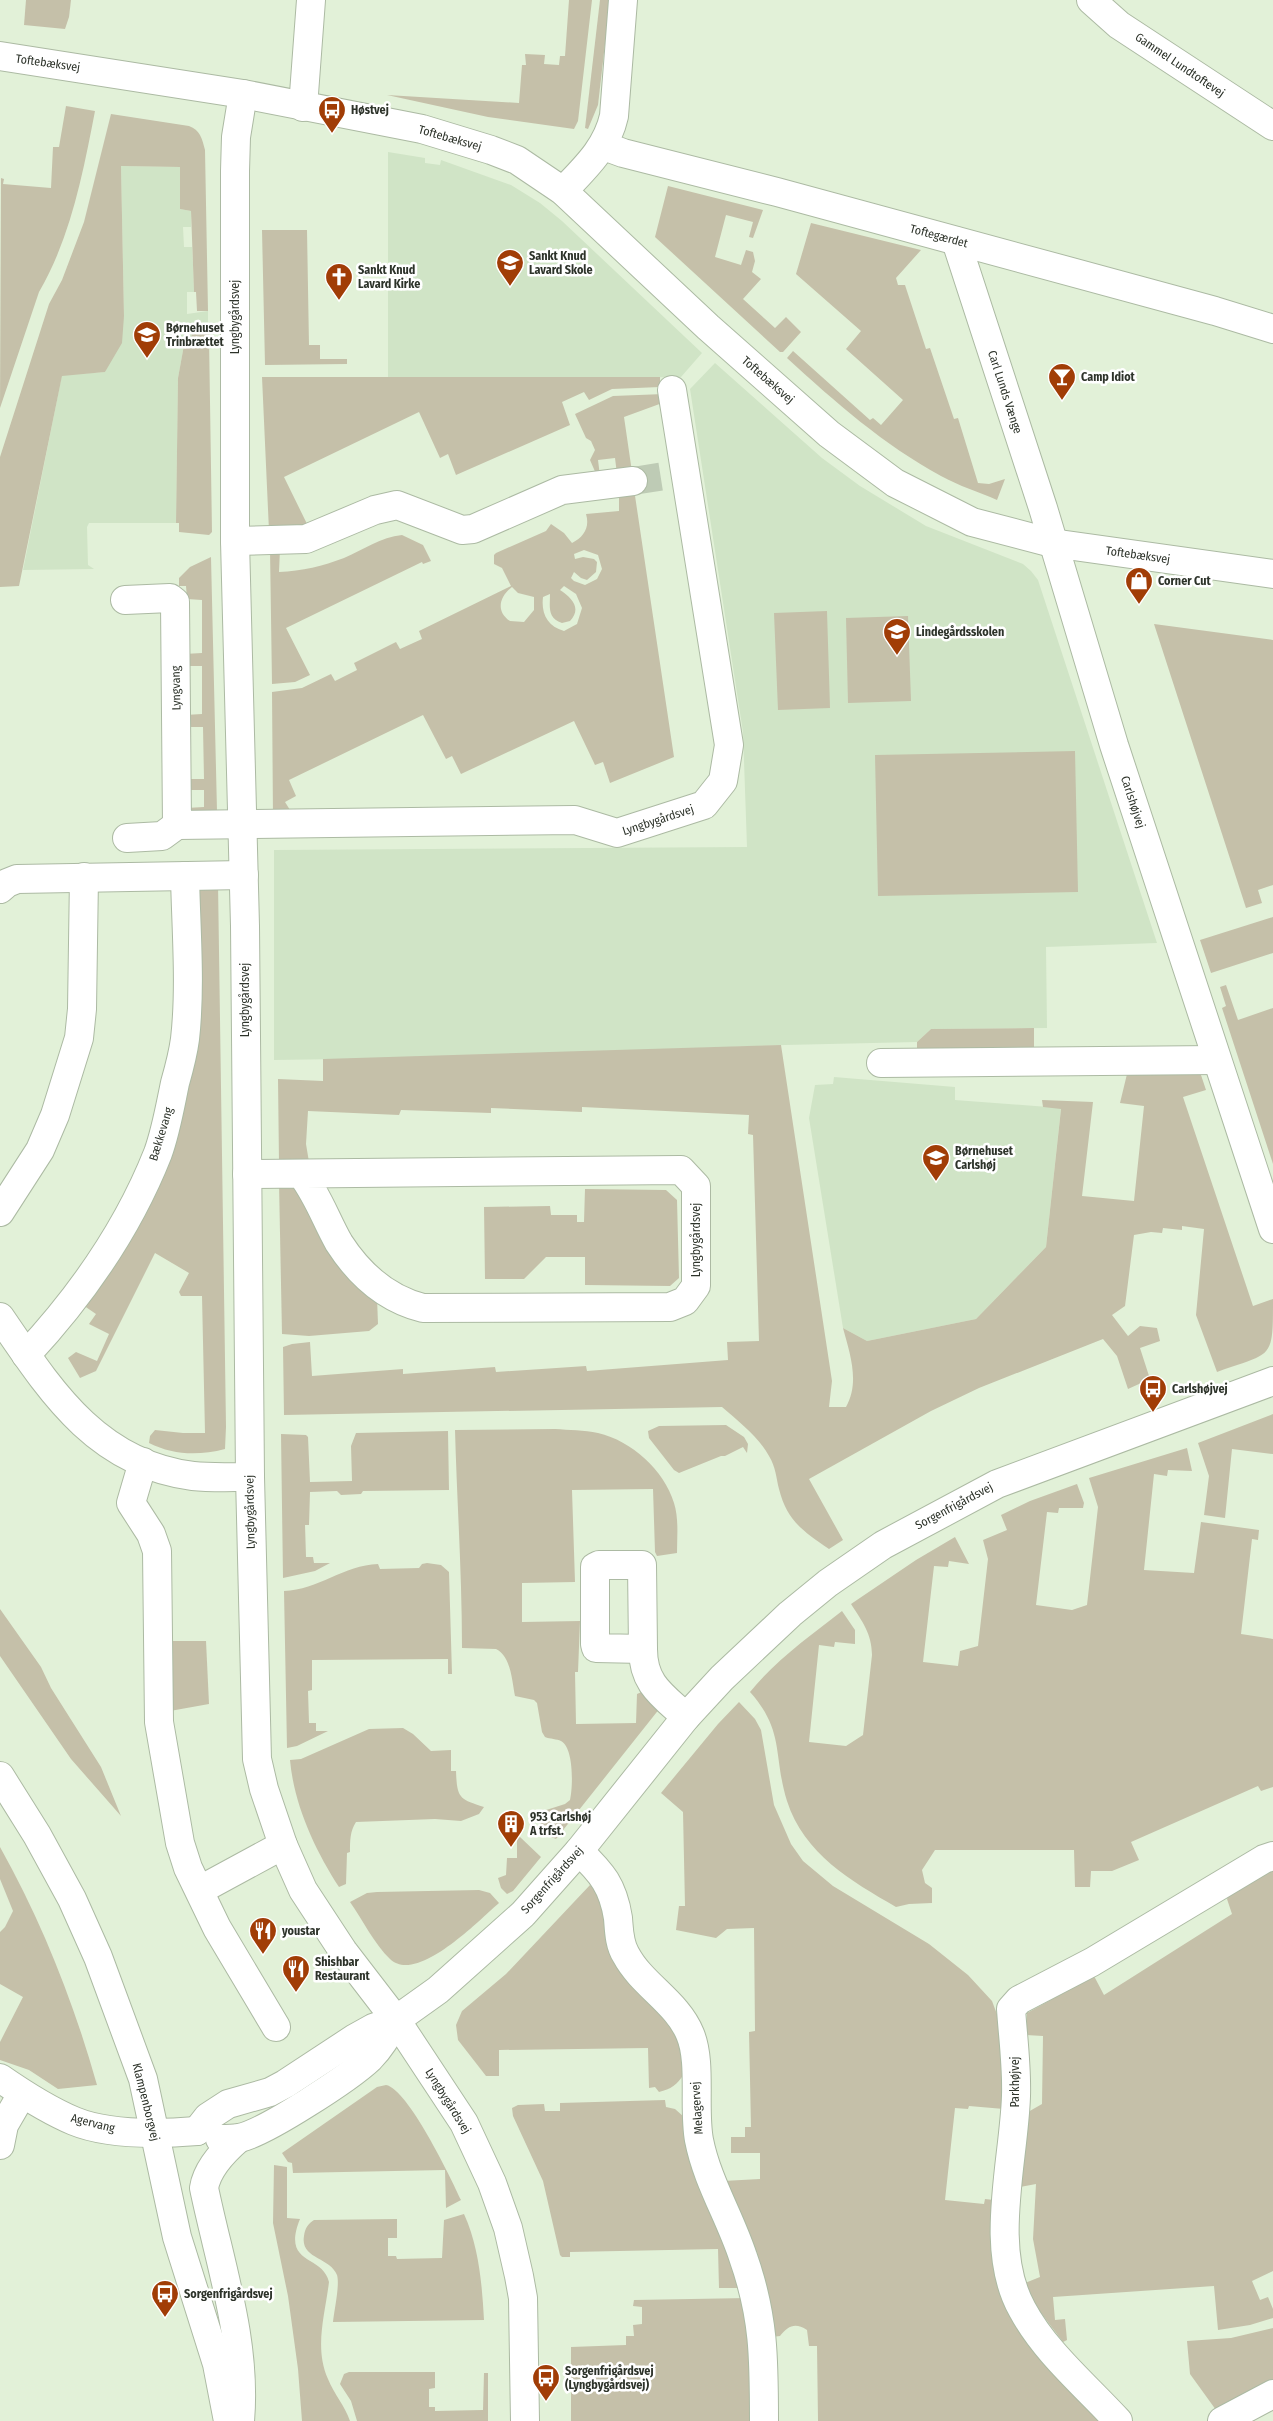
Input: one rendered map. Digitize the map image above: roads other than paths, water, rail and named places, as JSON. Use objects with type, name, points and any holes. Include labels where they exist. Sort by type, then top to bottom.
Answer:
[{"type":"street","points":[[303,106],[311,0]]},
{"type":"street","points":[[563,191],[604,146],[614,116],[623,0]]},
{"type":"street","name":"Gammel Lundtoftevej","points":[[1091,0],[1119,25],[1273,126]]},
{"type":"street","name":"Toftebæksvej","points":[[0,56],[243,94],[422,129],[464,140],[517,160],[563,191],[708,327],[829,434],[895,483],[972,522],[1052,543],[1273,574]]},
{"type":"street","name":"Lyngbygårdsvej","points":[[243,94],[236,137],[235,171],[235,541],[244,875],[250,1477],[257,1759],[264,1789],[283,1845],[303,1890],[343,1951],[396,2020],[464,2123],[492,2184],[508,2228],[522,2298],[525,2421]]},
{"type":"street","name":"Toftegærdet","points":[[604,146],[1215,311],[1273,329]]},
{"type":"street","name":"Carl Lunds Vænge","points":[[956,241],[1043,508],[1052,543]]},
{"type":"street","name":"Lyngbygårdsvej","points":[[242,826],[575,820],[617,833],[704,805],[723,781],[729,745],[681,473],[672,390]]},
{"type":"street","points":[[235,541],[306,539],[376,510],[397,505],[462,530],[474,529],[562,490],[633,481]]},
{"type":"street","name":"Carlshøjvej","points":[[1052,543],[1114,745],[1273,1229]]},
{"type":"street","name":"Lyngvang","points":[[125,600],[170,598],[175,602],[178,825]]},
{"type":"street","points":[[127,838],[162,836],[178,825],[242,826]]},
{"type":"street","points":[[0,889],[7,883],[17,879],[244,875]]},
{"type":"street","name":"Bækkevang","points":[[26,1356],[62,1317],[108,1252],[124,1225],[158,1153],[185,1040],[187,1013],[185,876]]},
{"type":"street","points":[[0,1212],[40,1150],[55,1115],[79,1038],[82,1009],[84,877]]},
{"type":"street","points":[[881,1063],[1217,1060]]},
{"type":"street","name":"Lyngbygårdsvej","points":[[247,1174],[302,1175],[681,1170],[696,1186],[696,1286],[685,1300],[670,1307],[423,1308],[402,1303],[381,1290],[360,1270],[340,1243],[314,1191],[302,1175]]},
{"type":"street","points":[[0,1317],[26,1356],[78,1420],[108,1445],[143,1462],[192,1476],[250,1477]]},
{"type":"street","name":"Sorgenfrigårdsvej","points":[[396,2020],[383,2042],[369,2058],[352,2072],[291,2113],[239,2138],[207,2137],[196,2131],[208,2117],[228,2104],[270,2092],[354,2038],[373,2028],[396,2020],[438,1990],[523,1914],[580,1851],[686,1717],[722,1678],[790,1614],[828,1583],[883,1545],[997,1484],[1273,1381]]},
{"type":"street","points":[[143,1462],[131,1503],[151,1534],[157,1551],[159,1722],[180,1843],[184,1858],[217,1928],[276,2027]]},
{"type":"street","points":[[643,1649],[644,1667],[649,1680],[686,1717]]},
{"type":"street","name":"Klampenborgvej","points":[[0,1776],[37,1835],[72,1899],[98,1957],[143,2079],[177,2237],[217,2364],[228,2421]]},
{"type":"street","points":[[200,1890],[283,1845]]},
{"type":"street","name":"Melagervej","points":[[580,1851],[599,1870],[610,1887],[622,1945],[626,1955],[684,2022],[691,2036],[694,2052],[696,2120],[702,2154],[743,2254],[761,2320],[764,2351],[764,2421]]},
{"type":"street","name":"Parkhøjvej","points":[[1118,2421],[1034,2331],[1020,2307],[1008,2274],[1004,2243],[1016,2097],[1011,2009],[1020,2000],[1092,1962],[1264,1859],[1273,1856]]},
{"type":"street","name":"Agervang","points":[[0,2078],[22,2094],[75,2121],[155,2134],[196,2131]]},
{"type":"street","points":[[0,2145],[4,2125],[22,2094]]},
{"type":"street","points":[[239,2138],[227,2148],[208,2177],[204,2188],[224,2272],[241,2363],[242,2398],[240,2421]]},
{"type":"street","points":[[1222,2421],[1273,2394]]},
{"type":"tunnel","points":[[633,481],[677,474]]},
{"type":"place","name":"Høstvej","points":[[332,134]]},
{"type":"place","name":"Sankt Knud Lavard Skole","points":[[510,287]]},
{"type":"place","name":"Sankt Knud Lavard Kirke","points":[[339,301]]},
{"type":"place","name":"Børnehuset Trinbrættet","points":[[147,359]]},
{"type":"place","name":"Camp Idiot","points":[[1062,401]]},
{"type":"place","name":"Corner Cut","points":[[1139,605]]},
{"type":"place","name":"Lindegårdsskolen","points":[[897,656]]},
{"type":"place","name":"Børnehuset Carlshøj","points":[[936,1182]]},
{"type":"place","name":"Carlshøjvej","points":[[1153,1413]]},
{"type":"place","name":"953 Carlshøj A trfst.","points":[[511,1848]]},
{"type":"place","name":"youstar","points":[[263,1955]]},
{"type":"place","name":"Shishbar Restaurant","points":[[296,1993]]},
{"type":"place","name":"Sorgenfrigårdsvej","points":[[165,2318]]},
{"type":"place","name":"Sorgenfrigårdsvej (Lyngbygårdsvej)","points":[[546,2402]]}]
